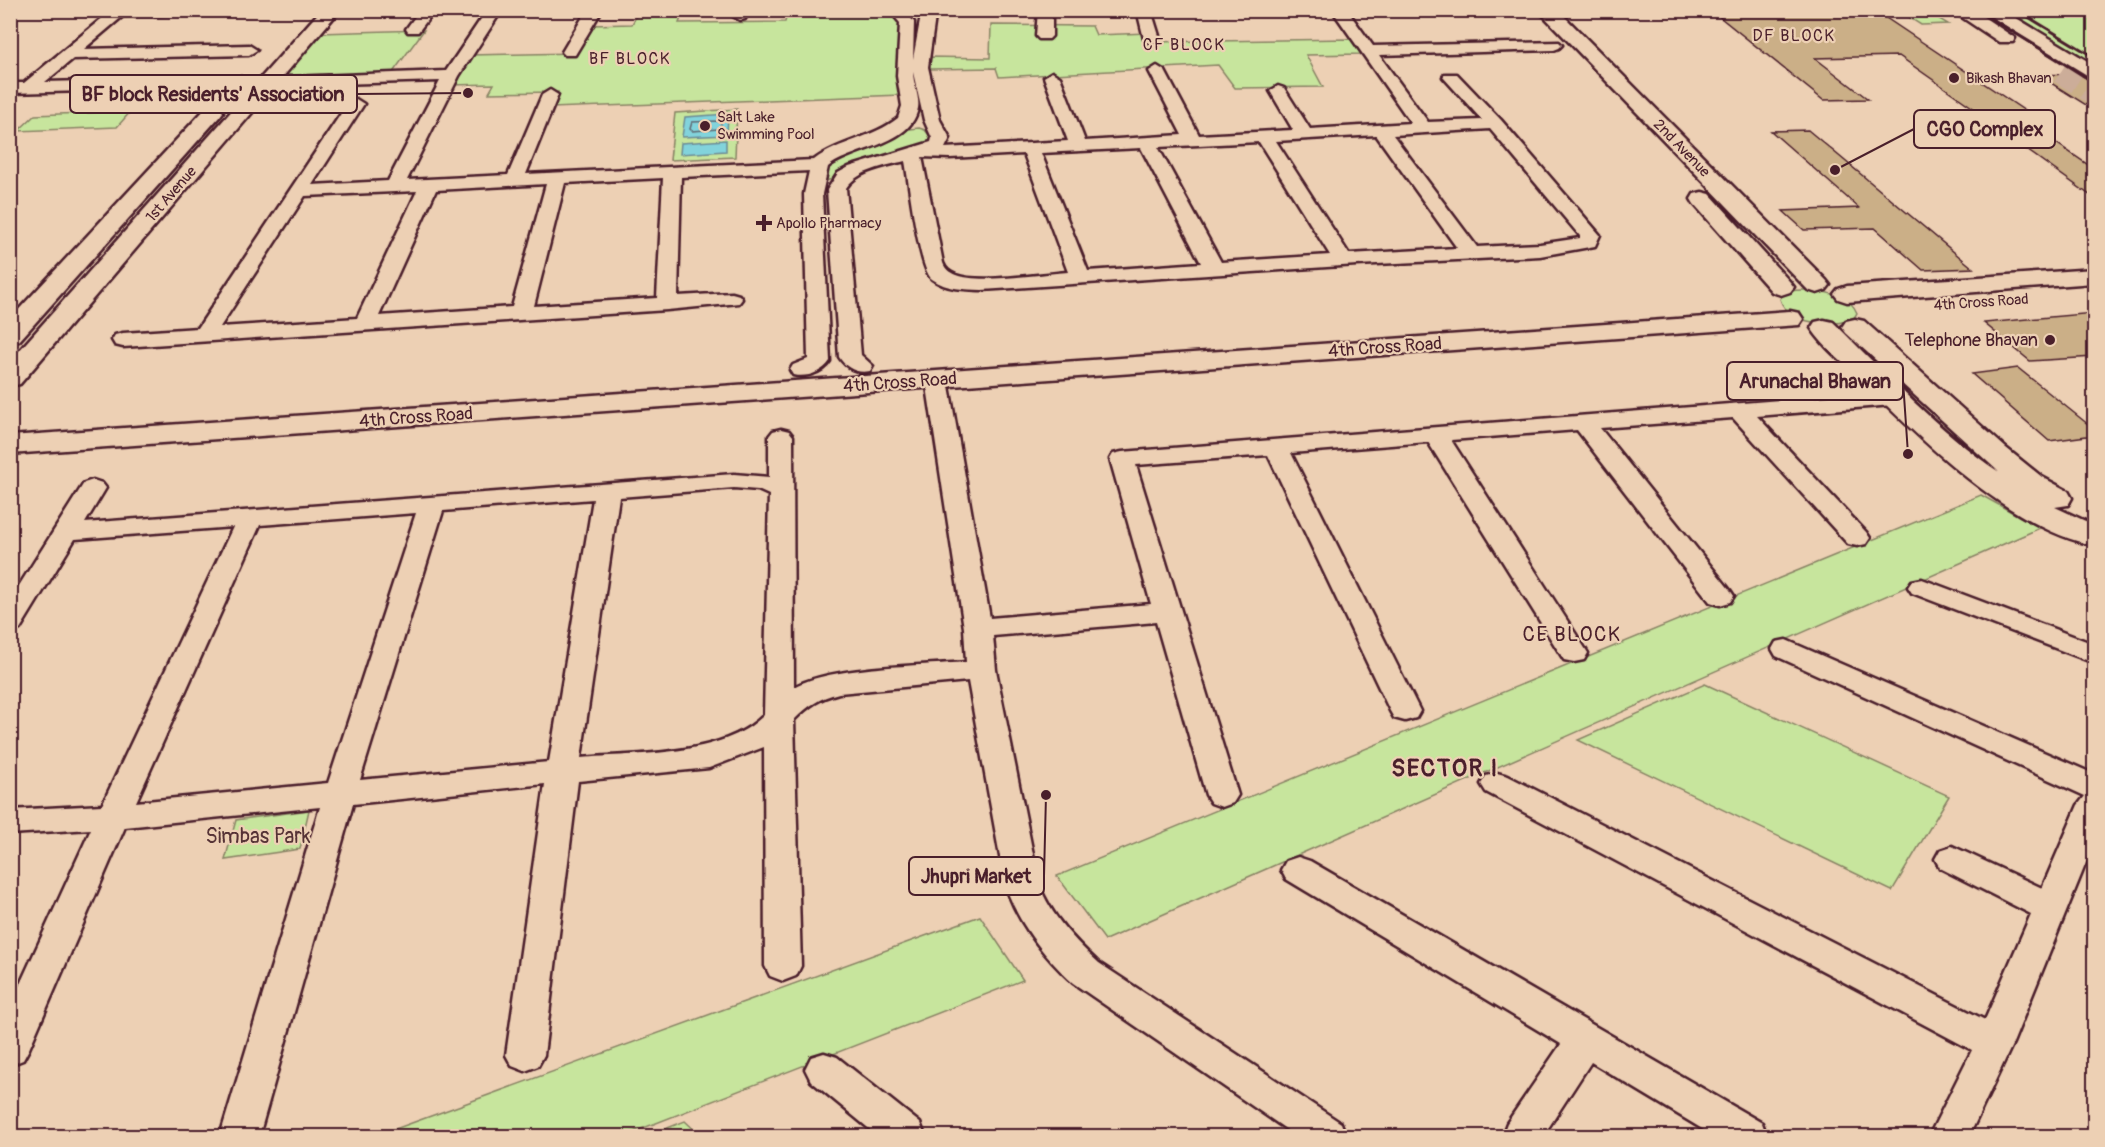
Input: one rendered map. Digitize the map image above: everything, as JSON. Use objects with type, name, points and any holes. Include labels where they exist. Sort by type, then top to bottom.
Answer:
[{"type":"street","points":[[28,87],[121,11],[192,10]]},
{"type":"street","points":[[10,334],[305,10]]},
{"type":"street","name":"1st Avenue","points":[[10,378],[331,10]]},
{"type":"street","points":[[413,29],[428,10]]},
{"type":"street","points":[[395,185],[451,76],[495,10]]},
{"type":"street","points":[[570,52],[595,10]]},
{"type":"street","points":[[862,366],[850,357],[836,199],[837,186],[843,178],[879,162],[918,153],[938,145],[941,138],[932,120],[920,68],[929,10]]},
{"type":"street","points":[[1044,36],[1045,10]]},
{"type":"street","points":[[1144,10],[1152,39]]},
{"type":"street","points":[[1339,10],[1423,128]]},
{"type":"street","points":[[1960,10],[2060,73]]},
{"type":"street","points":[[1990,10],[2094,73]]},
{"type":"street","points":[[299,191],[819,165],[828,158],[875,140],[894,130],[906,120],[910,106],[906,76],[907,22],[901,11]]},
{"type":"street","points":[[1367,51],[1550,30]]},
{"type":"street","name":"2nd Avenue","points":[[1550,30],[1604,68],[1817,285]]},
{"type":"street","name":"2nd Avenue","points":[[1550,30],[1576,68],[1635,129]]},
{"type":"street","points":[[70,54],[249,50]]},
{"type":"street","points":[[1576,68],[1604,68]]},
{"type":"street","points":[[1157,71],[1193,139]]},
{"type":"street","points":[[269,81],[451,76]]},
{"type":"street","points":[[1052,77],[1078,144]]},
{"type":"street","points":[[918,153],[933,263],[943,279],[982,284],[1342,260],[1540,250],[1588,242],[1590,236],[1495,124],[1451,77]]},
{"type":"street","points":[[10,88],[241,82]]},
{"type":"street","points":[[1278,92],[1304,133]]},
{"type":"street","points":[[515,179],[550,94]]},
{"type":"street","points":[[205,334],[356,104]]},
{"type":"street","points":[[210,115],[241,114]]},
{"type":"street","points":[[906,120],[932,120]]},
{"type":"street","points":[[918,153],[1495,124]]},
{"type":"street","points":[[1381,130],[1471,253]]},
{"type":"street","points":[[1264,136],[1342,260]]},
{"type":"street","points":[[1146,142],[1214,268]]},
{"type":"street","points":[[1030,148],[1080,277]]},
{"type":"street","points":[[801,370],[819,361],[814,185],[819,165]]},
{"type":"street","points":[[667,304],[672,171]]},
{"type":"street","points":[[521,314],[556,177]]},
{"type":"street","name":"2nd Avenue","points":[[1684,181],[1726,224],[1781,303]]},
{"type":"street","points":[[364,324],[430,183]]},
{"type":"street","points":[[814,185],[837,186]]},
{"type":"street","points":[[1726,224],[1757,222]]},
{"type":"street","points":[[816,261],[841,260]]},
{"type":"street","points":[[1847,294],[2094,276]]},
{"type":"street","points":[[1817,285],[1847,294],[1860,302],[1862,318],[2012,469],[2048,493],[2094,515]]},
{"type":"street","name":"4th Cross Road","points":[[10,445],[224,420],[729,385],[937,380],[1621,322],[1781,303],[1817,285]]},
{"type":"street","name":"4th Cross Road","points":[[1824,328],[1862,318],[2094,293]]},
{"type":"street","points":[[123,340],[732,299]]},
{"type":"street","points":[[1781,303],[1824,328],[1893,398],[2000,489],[2041,513],[2094,536]]},
{"type":"street","name":"4th Cross Road","points":[[729,385],[801,370],[1621,322]]},
{"type":"street","points":[[937,380],[978,628],[981,670],[1022,884],[1028,899],[1061,950],[1086,973],[1327,1137]]},
{"type":"street","points":[[1222,795],[1122,459],[1893,398]]},
{"type":"street","points":[[1738,409],[1857,537]]},
{"type":"street","name":"4th Cross Road","points":[[10,424],[224,420]]},
{"type":"street","points":[[1582,421],[1720,596]]},
{"type":"street","points":[[1434,433],[1574,653]]},
{"type":"street","points":[[781,436],[779,717],[783,966]]},
{"type":"street","points":[[1276,446],[1405,711]]},
{"type":"street","points":[[67,532],[750,481],[765,482],[782,492]]},
{"type":"street","points":[[10,623],[93,488]]},
{"type":"street","points":[[525,1055],[563,772],[608,491]]},
{"type":"street","points":[[240,1137],[340,794],[432,504]]},
{"type":"street","points":[[10,1049],[113,816],[250,518]]},
{"type":"street","points":[[1922,587],[2094,654]]},
{"type":"street","points":[[978,628],[1166,612]]},
{"type":"street","points":[[1786,650],[2094,787]]},
{"type":"street","points":[[10,822],[113,816],[709,757],[751,741],[797,699],[814,689],[839,683],[981,670]]},
{"type":"street","points":[[1497,784],[1994,1043]]},
{"type":"street","points":[[1949,1137],[1994,1043],[2094,806]]},
{"type":"street","points":[[1952,860],[2051,908]]},
{"type":"street","points":[[1298,870],[1748,1137]]},
{"type":"street","points":[[1521,1137],[1584,1041]]},
{"type":"street","points":[[824,1069],[906,1137]]},
{"type":"green space","points":[[788,10],[889,11],[895,14],[900,22],[902,95],[551,108],[558,92],[489,93],[494,84],[450,85],[470,55],[577,53],[591,25],[632,24],[639,11],[684,11],[679,23],[785,22]]},
{"type":"green space","points":[[1899,11],[1926,11],[1948,24],[1921,25]]},
{"type":"green space","points":[[1997,11],[2094,11],[2094,67]]},
{"type":"green space","points":[[991,25],[1092,26],[1096,35],[1148,33],[1149,42],[1351,39],[1361,54],[1306,55],[1323,87],[1235,88],[1218,65],[999,77],[996,68],[930,69],[928,57],[990,58]]},
{"type":"green space","points":[[424,30],[391,75],[279,79],[319,33]]},
{"type":"green space","points":[[737,109],[735,157],[670,160],[675,113]]},
{"type":"green space","points":[[131,111],[117,127],[18,131],[35,115]]},
{"type":"green space","points":[[919,128],[925,130],[932,139],[930,143],[858,163],[826,181],[829,166],[836,160],[901,130]]},
{"type":"green space","points":[[1811,290],[1844,299],[1854,307],[1857,313],[1854,318],[1846,321],[1812,322],[1792,314],[1784,307],[1780,299],[1790,291]]},
{"type":"green space","points":[[1981,495],[2040,528],[1105,940],[1057,876]]},
{"type":"green space","points":[[1705,684],[1949,796],[1892,891],[1578,740]]},
{"type":"green space","name":"Simbas Park","points":[[309,810],[300,849],[225,860],[236,820]]},
{"type":"green space","points":[[980,916],[1023,980],[623,1136],[376,1136]]},
{"type":"green space","points":[[685,1121],[701,1136],[647,1136]]},
{"type":"water","name":"Salt Lake Swimming Pool","points":[[728,114],[727,135],[682,137],[685,117]]},
{"type":"water","points":[[726,140],[726,151],[680,154],[681,143]]},
{"type":"building","points":[[1711,10],[1751,10],[1755,13],[1874,10],[2040,121],[2024,121],[2094,169],[2094,198],[2013,140],[2019,140],[1899,56],[1815,58],[1868,99],[1823,100]]},
{"type":"building","points":[[2078,74],[2094,81],[2094,110],[2038,75]]},
{"type":"building","points":[[1808,130],[1973,268],[1923,270],[1875,228],[1804,230],[1783,211],[1859,208],[1771,131]]},
{"type":"building","name":"Telephone Bhavan","points":[[2094,313],[2094,357],[2030,361],[1984,323]]},
{"type":"building","points":[[2018,368],[2094,429],[2094,435],[2049,441],[1972,374]]},
{"type":"tunnel","points":[[2060,73],[2094,95]]},
{"type":"railway","points":[[1977,10],[2094,81]]},
{"type":"railway","points":[[2017,10],[2094,57]]},
{"type":"place","name":"Bikash Bhavan","points":[[1954,78]]},
{"type":"place","name":"BF block Residents' Association","points":[[468,93]]},
{"type":"place","name":"Salt Lake Swimming Pool","points":[[705,126]]},
{"type":"place","name":"CGO Complex","points":[[1835,170]]},
{"type":"place","name":"Apollo Pharmacy","points":[[764,223]]},
{"type":"place","name":"Telephone Bhavan","points":[[2050,340]]},
{"type":"place","name":"Arunachal Bhawan","points":[[1908,454]]},
{"type":"place","name":"Jhupri Market","points":[[1046,795]]},
{"type":"district","name":"DF BLOCK","points":[[1794,35]]},
{"type":"district","name":"CF BLOCK","points":[[1184,44]]},
{"type":"district","name":"BF BLOCK","points":[[630,58]]},
{"type":"district","name":"CE BLOCK","points":[[1572,634]]},
{"type":"district","name":"SECTOR I","points":[[1445,768]]}]
